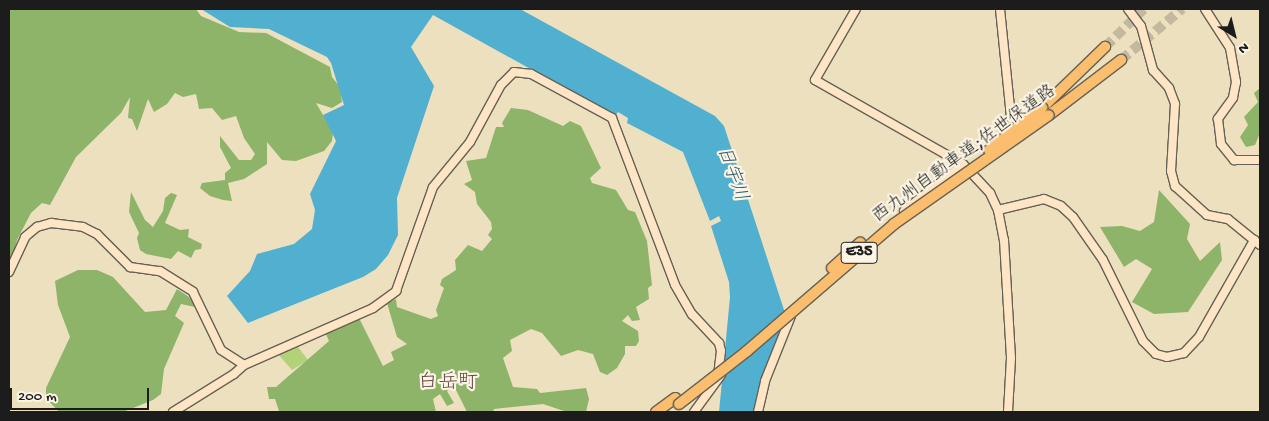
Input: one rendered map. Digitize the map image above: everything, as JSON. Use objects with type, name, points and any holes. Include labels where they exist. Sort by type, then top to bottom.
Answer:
[{"type":"highway","name":"西九州自動車道;佐世保道路","points":[[1045,112],[1105,47]]},
{"type":"highway","name":"西九州自動車道;佐世保道路","points":[[667,412],[677,401],[886,222],[1121,60]]},
{"type":"highway","name":"西九州自動車道;佐世保道路","points":[[656,412],[677,401]]},
{"type":"street","points":[[856,9],[815,80],[963,164],[984,184],[998,210],[1004,240],[1011,358],[1008,412]]},
{"type":"street","points":[[1000,9],[1011,118]]},
{"type":"street","points":[[998,210],[1044,199],[1061,206],[1073,217],[1103,260],[1143,341],[1156,354],[1168,357],[1184,353],[1199,337],[1257,242],[1228,219],[1207,215],[1176,186],[1171,171],[1175,104],[1169,88],[1153,70],[1144,33],[1128,9]]},
{"type":"street","points":[[1205,9],[1227,41],[1236,82],[1233,98],[1218,120],[1221,144],[1234,160],[1260,160]]},
{"type":"street","points":[[174,412],[244,365],[386,302],[396,291],[433,187],[470,142],[505,80],[514,72],[524,72],[612,118],[675,284],[692,314],[719,343],[721,351],[719,377]]},
{"type":"street","points":[[694,412],[719,377],[785,314],[963,164]]},
{"type":"street","points":[[9,272],[25,237],[37,227],[51,223],[83,227],[97,234],[130,266],[160,271],[193,292],[221,350],[244,365]]},
{"type":"street","points":[[758,412],[773,358],[788,322],[803,298]]},
{"type":"green space","points":[[9,9],[196,9],[201,16],[239,32],[266,33],[330,67],[332,77],[340,87],[342,102],[332,108],[316,103],[333,132],[332,141],[324,151],[296,161],[282,160],[267,142],[267,164],[244,179],[228,183],[232,201],[223,200],[210,196],[200,188],[202,183],[225,180],[225,173],[231,168],[220,147],[220,136],[239,160],[251,160],[255,154],[244,138],[236,116],[222,120],[212,108],[199,109],[196,94],[183,97],[175,93],[167,104],[154,112],[148,99],[137,131],[132,119],[128,118],[130,97],[121,113],[76,157],[50,205],[42,203],[31,213],[17,240],[9,274]]},
{"type":"green space","points":[[1260,88],[1260,133],[1255,145],[1246,147],[1240,137],[1248,125],[1244,117],[1258,102],[1254,93]]},
{"type":"green space","points":[[511,108],[528,110],[563,126],[570,121],[581,126],[601,168],[590,178],[592,183],[616,190],[628,210],[635,212],[647,241],[652,285],[648,288],[649,299],[636,307],[640,320],[632,321],[628,315],[622,321],[638,331],[639,341],[636,346],[625,346],[625,354],[617,368],[607,375],[600,372],[593,354],[578,350],[561,356],[542,333],[531,329],[510,340],[512,351],[503,358],[513,387],[537,389],[540,393],[586,388],[589,399],[586,412],[567,412],[543,404],[494,409],[493,412],[467,412],[454,386],[447,391],[454,403],[447,406],[440,394],[433,399],[436,412],[279,411],[275,399],[269,399],[267,387],[276,387],[329,341],[325,332],[359,318],[383,366],[394,360],[391,352],[407,344],[397,337],[387,303],[396,299],[397,307],[431,319],[438,316],[436,310],[444,288],[440,285],[442,279],[456,270],[455,260],[468,245],[482,251],[492,239],[488,235],[492,229],[491,222],[477,204],[475,192],[464,184],[472,180],[466,161],[486,158],[496,127],[504,127],[502,123]]},
{"type":"green space","points":[[1159,190],[1190,224],[1187,239],[1200,261],[1220,242],[1222,260],[1188,312],[1154,314],[1132,302],[1152,269],[1136,259],[1124,267],[1100,227],[1122,226],[1140,231],[1154,222]]},
{"type":"green space","points":[[131,192],[145,220],[153,227],[163,211],[165,198],[171,193],[177,195],[165,223],[180,230],[189,229],[188,237],[202,244],[201,249],[195,250],[191,258],[178,251],[171,259],[146,254],[140,250],[137,238],[139,233],[129,212]]},
{"type":"green space","points":[[78,270],[97,270],[113,277],[145,312],[166,310],[177,289],[195,301],[195,307],[181,304],[175,316],[184,323],[164,369],[161,394],[153,400],[123,412],[59,412],[46,398],[46,388],[70,337],[58,305],[55,281]]},
{"type":"green space","points":[[295,343],[308,360],[292,370],[276,352]]},
{"type":"water","name":"日宇川","points":[[201,9],[520,9],[715,116],[724,126],[786,316],[766,368],[756,412],[719,412],[730,297],[729,282],[711,226],[721,221],[719,216],[710,221],[683,152],[627,123],[628,118],[618,112],[615,116],[433,15],[411,47],[434,86],[397,198],[398,235],[388,255],[376,269],[363,277],[248,323],[227,296],[250,271],[257,254],[294,244],[312,229],[315,210],[310,194],[336,141],[323,115],[344,105],[331,63],[327,57],[269,29],[230,27]]},
{"type":"tunnel","points":[[1105,47],[1144,9]]},
{"type":"tunnel","points":[[1121,60],[1182,9]]},
{"type":"district","name":"白岳町","points":[[448,383]]}]
